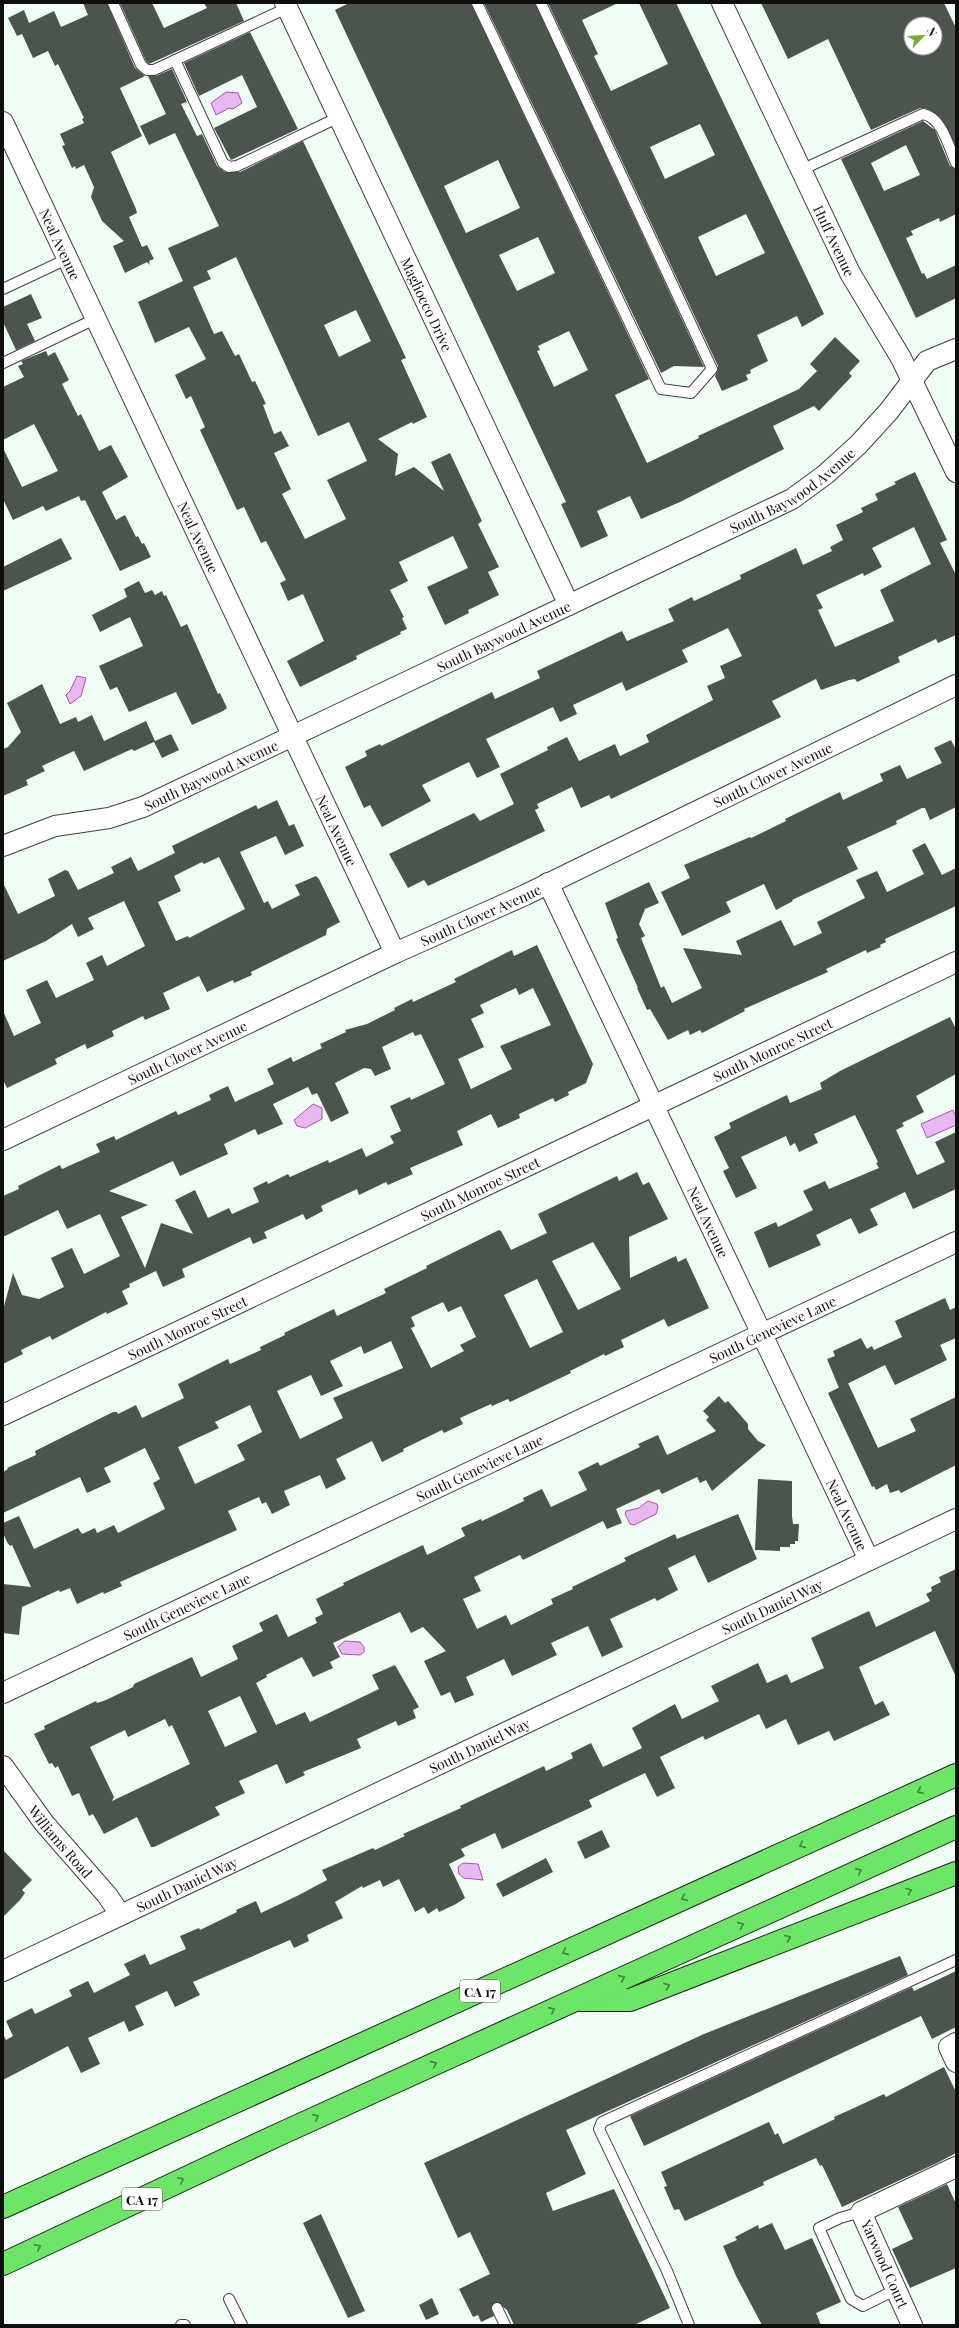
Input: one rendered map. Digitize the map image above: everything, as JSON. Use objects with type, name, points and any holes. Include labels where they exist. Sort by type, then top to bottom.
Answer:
[{"type":"highway","name":"CA 17","points":[[3,2207],[956,1775]]},
{"type":"highway","name":"CA 17","points":[[3,2264],[280,2134],[956,1827]]},
{"type":"highway","points":[[574,2000],[630,2000],[956,1873]]},
{"type":"street","name":"Huff Avenue","points":[[722,3],[850,273],[901,358],[956,472]]},
{"type":"street","name":"Magliocco Drive","points":[[286,6],[569,605]]},
{"type":"street","name":"Neal Avenue","points":[[3,122],[291,736],[395,953]]},
{"type":"street","name":"South Baywood Avenue","points":[[3,846],[55,826],[109,818],[143,807],[792,499],[826,474],[858,445],[889,411],[927,361],[956,349]]},
{"type":"street","name":"South Clover Avenue","points":[[3,1140],[395,953],[548,883],[956,685]]},
{"type":"street","name":"Neal Avenue","points":[[548,883],[869,1560]]},
{"type":"street","name":"South Monroe Street","points":[[3,1415],[956,962]]},
{"type":"street","name":"South Genevieve Lane","points":[[3,1693],[956,1242]]},
{"type":"street","name":"South Daniel Way","points":[[3,1971],[120,1914],[956,1519]]},
{"type":"street","name":"Williams Road","points":[[3,1766],[44,1823],[102,1890],[120,1914]]},
{"type":"street","name":"Yarwood Court","points":[[912,2325],[861,2212],[956,2167]]},
{"type":"lane","points":[[113,3],[141,65],[147,70],[154,70],[286,6]]},
{"type":"lane","points":[[477,3],[661,389],[691,393],[712,369],[541,3]]},
{"type":"lane","points":[[175,60],[223,163],[229,167],[237,166],[339,117]]},
{"type":"lane","points":[[801,170],[923,114],[932,117],[938,123],[956,163]]},
{"type":"lane","points":[[3,289],[67,259]]},
{"type":"lane","points":[[3,363],[95,319]]},
{"type":"lane","points":[[689,2325],[666,2271],[599,2129],[602,2122],[956,1960]]},
{"type":"lane","points":[[861,2212],[840,2218],[819,2228],[851,2299],[863,2306],[897,2289]]},
{"type":"lane","points":[[229,2299],[242,2325]]},
{"type":"lane","points":[[497,2308],[505,2325]]},
{"type":"shaded area","points":[[226,92],[238,93],[242,103],[233,109],[229,108],[216,115],[211,103]]},
{"type":"shaded area","points":[[77,676],[86,678],[81,696],[70,704],[66,695],[70,691]]},
{"type":"shaded area","points":[[313,1104],[322,1108],[322,1119],[305,1128],[297,1126],[294,1120]]},
{"type":"shaded area","points":[[953,1110],[956,1117],[956,1125],[927,1138],[921,1124]]},
{"type":"shaded area","points":[[648,1501],[657,1504],[658,1507],[656,1514],[634,1525],[630,1524],[625,1514],[626,1511],[639,1508]]},
{"type":"shaded area","points":[[345,1641],[360,1642],[364,1647],[364,1652],[360,1655],[342,1654],[338,1647]]},
{"type":"shaded area","points":[[463,1863],[478,1864],[483,1880],[464,1878],[459,1874],[458,1867]]},
{"type":"building","points":[[83,3],[107,3],[135,68],[145,76],[120,88],[142,136],[111,152],[136,209],[137,213],[129,217],[142,247],[147,245],[154,259],[149,261],[150,265],[147,262],[125,273],[113,246],[124,241],[102,221],[91,197],[94,187],[84,165],[76,169],[75,166],[72,168],[62,146],[65,145],[60,134],[84,123],[82,119],[84,118],[58,64],[55,66],[48,51],[33,58],[22,34],[17,36],[8,18],[24,10],[29,23],[54,11],[61,27],[88,15]]},
{"type":"building","points":[[120,3],[152,3],[164,28],[207,8],[204,3],[236,3],[244,21],[149,64],[146,61]]},
{"type":"building","points":[[349,3],[471,3],[649,379],[615,395],[647,463],[699,438],[698,436],[799,389],[817,371],[810,364],[835,337],[860,361],[849,373],[852,376],[819,411],[814,406],[773,426],[784,449],[680,502],[641,519],[630,496],[597,511],[608,536],[581,548],[561,504],[566,502],[335,10]],"holes":[[[498,160],[520,208],[466,233],[444,186]],[[538,237],[555,273],[517,291],[499,255]],[[569,331],[588,370],[554,387],[537,351],[540,350],[538,346]]]},
{"type":"building","points":[[484,3],[535,3],[704,367],[674,366],[661,373]]},
{"type":"building","points":[[548,3],[618,3],[582,20],[598,54],[594,56],[611,91],[668,64],[639,3],[676,3],[824,314],[802,327],[797,316],[757,335],[768,361],[750,370],[751,373],[746,375],[748,380],[722,391],[715,376],[718,366]],"holes":[[[700,124],[715,155],[665,179],[650,147]],[[746,214],[765,253],[716,276],[698,237]]]},
{"type":"building","points":[[761,3],[944,3],[956,28],[956,146],[940,117],[925,108],[920,108],[871,130],[828,39],[788,59]]},
{"type":"building","points":[[250,32],[298,129],[231,160],[214,128],[257,107],[242,75],[199,96],[184,63]]},
{"type":"building","points":[[172,69],[187,102],[181,104],[197,136],[202,134],[217,166],[225,172],[240,172],[303,141],[406,358],[401,360],[427,417],[413,424],[412,422],[378,439],[398,454],[395,476],[414,467],[444,491],[431,462],[450,453],[482,521],[478,524],[499,567],[488,572],[499,595],[468,610],[469,613],[445,625],[427,587],[468,568],[453,536],[399,562],[408,581],[390,590],[404,617],[402,618],[407,629],[400,632],[401,634],[356,656],[357,659],[300,687],[287,661],[324,641],[303,594],[288,601],[280,583],[286,580],[266,541],[261,543],[244,507],[237,510],[200,430],[205,427],[191,396],[186,399],[175,375],[206,359],[189,327],[155,343],[138,302],[183,281],[168,248],[219,226],[175,133],[149,145],[140,126],[166,114],[148,76],[156,76]],"holes":[[[236,257],[318,436],[349,422],[367,461],[327,480],[346,519],[305,539],[282,494],[291,489],[274,453],[289,446],[281,431],[274,434],[263,405],[266,404],[255,381],[252,382],[239,354],[235,356],[222,331],[214,334],[193,287],[211,279],[207,271]],[[356,310],[371,341],[339,357],[324,325]]]},
{"type":"building","points":[[923,121],[935,130],[950,166],[956,169],[956,214],[940,222],[939,218],[911,231],[913,235],[906,238],[922,274],[924,273],[927,279],[956,265],[956,298],[916,318],[841,159]],"holes":[[[906,145],[920,175],[884,191],[871,163]]]},
{"type":"building","points":[[31,294],[42,318],[27,324],[35,341],[16,350],[3,322],[3,307]]},
{"type":"building","points":[[46,351],[48,356],[55,352],[69,380],[62,384],[78,416],[81,414],[99,451],[111,445],[128,477],[102,492],[116,520],[125,515],[136,537],[138,536],[142,544],[144,543],[151,557],[120,571],[85,500],[81,501],[79,496],[46,511],[43,506],[13,520],[3,499],[3,448],[22,487],[58,471],[34,424],[3,440],[3,387],[24,377],[18,366],[23,364],[21,361]]},
{"type":"building","points":[[915,472],[947,540],[940,543],[956,575],[956,635],[938,643],[936,639],[898,657],[900,662],[857,682],[855,679],[849,680],[821,690],[816,679],[772,701],[781,717],[611,799],[609,795],[581,808],[572,787],[537,804],[539,808],[535,810],[545,831],[428,886],[424,880],[408,888],[389,854],[474,813],[480,821],[514,804],[500,774],[548,750],[547,747],[567,737],[579,761],[615,744],[620,756],[649,742],[646,735],[713,700],[707,686],[725,678],[720,666],[742,656],[728,628],[682,650],[688,662],[626,691],[622,682],[573,705],[577,714],[560,722],[553,707],[486,739],[500,767],[477,778],[469,762],[422,785],[431,801],[382,827],[370,805],[364,808],[345,767],[367,756],[365,751],[380,744],[381,746],[492,692],[495,699],[540,678],[537,671],[622,631],[627,641],[674,621],[668,609],[692,597],[694,601],[741,579],[740,575],[796,548],[803,565],[832,551],[830,547],[843,540],[836,525],[863,512],[861,508],[878,500],[875,494],[896,484],[894,482]],"holes":[[[914,527],[931,564],[880,590],[894,621],[835,647],[818,610],[823,608],[816,595],[863,573],[864,576],[882,567],[872,548]]]},
{"type":"building","points":[[61,538],[72,559],[3,591],[3,567]]},
{"type":"building","points":[[139,581],[145,593],[152,590],[155,595],[162,591],[164,596],[166,595],[181,627],[187,624],[218,694],[220,693],[227,708],[223,711],[192,725],[176,692],[129,712],[117,687],[110,690],[99,666],[143,646],[130,617],[100,632],[92,615],[127,597],[124,589]]},
{"type":"building","points":[[42,684],[60,724],[76,717],[78,722],[92,715],[104,741],[146,721],[155,741],[171,734],[179,750],[162,758],[154,742],[134,751],[132,749],[84,771],[74,751],[42,766],[45,771],[26,780],[28,785],[3,796],[3,749],[8,747],[21,732],[7,703]]},
{"type":"building","points":[[951,740],[956,750],[956,807],[930,820],[925,808],[922,808],[896,821],[897,824],[847,847],[858,869],[792,900],[793,901],[776,910],[764,884],[726,902],[731,912],[682,936],[661,892],[690,878],[684,865],[750,837],[751,838],[786,821],[785,819],[840,792],[843,800],[883,781],[880,774],[900,765],[907,779],[942,763],[934,748]]},
{"type":"building","points":[[277,800],[289,826],[294,824],[304,846],[285,855],[276,836],[240,852],[264,903],[268,901],[272,909],[300,895],[295,885],[316,876],[319,879],[340,922],[327,929],[326,935],[251,972],[252,975],[234,983],[233,980],[207,992],[199,976],[163,993],[170,1009],[145,1020],[143,1016],[112,1031],[114,1036],[87,1049],[85,1044],[55,1059],[57,1064],[7,1088],[3,1080],[3,1011],[14,1036],[41,1023],[26,990],[47,980],[56,998],[94,980],[86,963],[102,955],[107,966],[145,946],[124,901],[88,918],[94,929],[78,937],[72,924],[46,941],[3,961],[3,883],[18,914],[55,896],[48,879],[65,870],[68,871],[78,890],[114,873],[111,867],[131,857],[138,871],[175,853],[172,846],[256,805],[258,809]],"holes":[[[219,857],[245,909],[189,938],[188,936],[176,941],[158,902],[181,891],[174,876],[202,862],[204,864]]]},
{"type":"building","points":[[925,843],[942,875],[956,868],[956,906],[885,939],[886,942],[880,945],[881,947],[867,953],[866,950],[826,969],[828,972],[744,1009],[745,1011],[702,1033],[700,1030],[690,1035],[688,1030],[668,1040],[650,1009],[647,1010],[616,939],[618,938],[605,903],[649,882],[659,903],[645,909],[639,924],[645,936],[641,938],[661,988],[664,986],[672,1003],[702,988],[683,948],[742,955],[736,941],[781,920],[794,946],[822,933],[817,922],[865,898],[856,880],[877,871],[887,892],[924,874],[912,850]]},
{"type":"building","points":[[537,945],[593,1064],[586,1083],[568,1092],[569,1095],[555,1102],[553,1098],[519,1114],[520,1118],[498,1128],[491,1114],[457,1131],[463,1145],[410,1168],[413,1174],[388,1185],[386,1182],[359,1195],[357,1189],[321,1206],[323,1211],[306,1220],[303,1214],[264,1232],[267,1238],[253,1244],[250,1237],[182,1269],[185,1277],[163,1287],[156,1271],[129,1284],[130,1287],[122,1291],[128,1304],[107,1314],[106,1312],[52,1340],[50,1336],[21,1350],[23,1354],[3,1364],[3,1310],[13,1273],[22,1295],[39,1299],[64,1287],[51,1258],[72,1248],[84,1274],[120,1256],[100,1214],[67,1229],[58,1210],[3,1237],[3,1196],[19,1189],[18,1186],[60,1165],[62,1169],[100,1152],[96,1144],[114,1136],[116,1140],[176,1111],[178,1115],[211,1100],[209,1095],[228,1086],[235,1102],[274,1084],[267,1069],[291,1057],[293,1062],[322,1048],[320,1044],[346,1032],[345,1030],[367,1024],[395,1010],[394,1008],[412,999],[413,1002],[456,982],[454,979],[512,950],[514,956]],"holes":[[[516,988],[519,995],[533,988],[551,1025],[500,1046],[512,1069],[471,1089],[458,1059],[484,1047],[471,1019],[484,1013],[480,1005]],[[413,1032],[415,1036],[421,1034],[445,1084],[411,1100],[410,1097],[390,1106],[401,1131],[390,1136],[394,1143],[366,1157],[362,1148],[329,1163],[328,1160],[290,1177],[288,1174],[268,1184],[267,1181],[253,1188],[259,1202],[232,1214],[229,1208],[208,1218],[195,1190],[175,1200],[193,1234],[161,1223],[145,1268],[121,1217],[148,1205],[109,1191],[173,1161],[180,1176],[228,1154],[224,1144],[255,1129],[258,1135],[283,1124],[273,1104],[308,1087],[312,1095],[317,1093],[331,1122],[349,1113],[335,1083],[364,1068],[371,1069],[375,1076],[391,1069],[382,1047]]]},
{"type":"building","points":[[950,1017],[956,1029],[956,1074],[916,1096],[924,1112],[902,1123],[904,1126],[896,1130],[917,1175],[945,1162],[935,1142],[956,1132],[956,1189],[913,1209],[905,1192],[870,1209],[878,1225],[859,1234],[851,1218],[816,1235],[821,1245],[769,1268],[754,1232],[776,1222],[778,1227],[813,1210],[803,1191],[825,1181],[829,1189],[879,1168],[876,1163],[878,1162],[855,1115],[814,1134],[818,1143],[799,1152],[795,1143],[790,1146],[786,1136],[741,1157],[757,1188],[736,1198],[723,1171],[729,1168],[714,1137],[731,1128],[729,1123],[787,1095],[790,1103],[822,1089],[820,1083],[840,1071]]},
{"type":"building","points":[[637,1172],[643,1185],[649,1182],[668,1219],[629,1237],[630,1278],[676,1256],[678,1262],[686,1258],[709,1308],[668,1327],[664,1319],[621,1340],[624,1347],[605,1356],[604,1354],[570,1371],[571,1373],[510,1402],[508,1399],[492,1406],[491,1404],[460,1418],[463,1424],[444,1433],[442,1430],[403,1449],[404,1451],[382,1462],[372,1441],[336,1459],[346,1479],[326,1489],[320,1475],[284,1491],[290,1505],[272,1514],[266,1502],[262,1504],[259,1497],[228,1511],[237,1530],[120,1582],[122,1586],[104,1594],[103,1592],[77,1604],[70,1588],[60,1592],[59,1590],[22,1607],[19,1635],[3,1633],[3,1584],[31,1587],[12,1545],[10,1546],[7,1542],[3,1533],[3,1523],[19,1516],[34,1549],[78,1528],[82,1534],[95,1528],[97,1533],[114,1525],[118,1533],[165,1509],[153,1483],[160,1479],[145,1448],[104,1468],[111,1482],[87,1493],[80,1477],[3,1513],[3,1472],[8,1469],[7,1468],[36,1455],[35,1451],[113,1412],[117,1412],[118,1414],[136,1405],[142,1418],[184,1398],[178,1384],[228,1359],[230,1364],[261,1350],[260,1347],[285,1335],[284,1333],[334,1309],[337,1316],[386,1293],[384,1289],[427,1268],[426,1266],[499,1230],[501,1231],[511,1250],[547,1233],[538,1214],[617,1176],[619,1181]],"holes":[[[593,1242],[621,1289],[578,1310],[552,1261]],[[537,1279],[563,1332],[530,1348],[504,1295]],[[443,1302],[448,1312],[461,1306],[476,1337],[460,1345],[464,1351],[431,1368],[411,1328],[415,1326],[411,1317]],[[391,1341],[403,1368],[333,1398],[343,1418],[300,1439],[277,1391],[311,1375],[321,1396],[343,1386],[330,1361],[361,1346],[364,1354]],[[250,1405],[262,1432],[237,1445],[245,1460],[195,1484],[178,1447],[219,1428],[215,1422]]]},
{"type":"building","points":[[945,1298],[950,1310],[956,1307],[956,1338],[940,1345],[947,1360],[895,1385],[885,1365],[839,1388],[827,1359],[835,1356],[833,1351],[861,1338],[867,1349],[872,1346],[874,1350],[902,1337],[895,1321]]},
{"type":"building","points":[[848,1383],[878,1448],[916,1431],[910,1419],[956,1397],[956,1465],[901,1493],[899,1490],[890,1493],[887,1484],[876,1490],[874,1486],[872,1487],[828,1393]]},
{"type":"building","points":[[719,1396],[725,1403],[728,1401],[748,1424],[748,1429],[758,1441],[766,1445],[712,1491],[706,1480],[700,1483],[697,1477],[662,1494],[659,1489],[616,1509],[622,1523],[607,1529],[603,1521],[523,1560],[520,1555],[474,1577],[481,1591],[463,1599],[477,1629],[506,1615],[511,1625],[553,1604],[551,1599],[573,1589],[572,1587],[626,1561],[624,1558],[675,1534],[677,1539],[738,1514],[757,1559],[708,1583],[695,1555],[668,1568],[678,1590],[657,1601],[655,1598],[610,1619],[623,1647],[602,1657],[588,1626],[551,1643],[557,1655],[512,1676],[504,1659],[466,1677],[474,1695],[455,1703],[450,1692],[441,1696],[424,1661],[446,1651],[423,1627],[411,1633],[400,1612],[333,1643],[340,1657],[330,1662],[333,1668],[313,1677],[302,1657],[266,1675],[267,1677],[256,1683],[276,1725],[305,1712],[310,1722],[379,1689],[372,1675],[395,1665],[419,1707],[413,1710],[416,1718],[398,1726],[396,1721],[357,1739],[361,1748],[303,1772],[305,1775],[286,1784],[277,1764],[239,1781],[245,1793],[215,1807],[220,1815],[154,1847],[151,1847],[137,1817],[104,1834],[93,1814],[89,1816],[79,1793],[72,1796],[58,1766],[55,1768],[52,1763],[49,1764],[34,1734],[45,1729],[44,1726],[96,1701],[97,1703],[106,1700],[133,1687],[134,1684],[192,1657],[201,1677],[238,1659],[232,1646],[263,1631],[259,1623],[277,1614],[288,1637],[317,1623],[315,1618],[323,1614],[316,1599],[344,1585],[343,1583],[423,1545],[427,1555],[465,1536],[461,1528],[481,1519],[482,1521],[524,1501],[523,1498],[542,1489],[551,1507],[587,1490],[578,1472],[598,1462],[600,1466],[640,1447],[638,1444],[658,1435],[667,1455],[716,1431],[706,1420],[709,1417],[703,1411]],"holes":[[[240,1696],[257,1732],[225,1747],[208,1711]],[[165,1719],[169,1727],[172,1725],[190,1764],[112,1801],[114,1797],[90,1747],[125,1730],[128,1737]]]},
{"type":"building","points":[[758,1479],[792,1481],[792,1516],[793,1524],[799,1524],[798,1541],[795,1541],[795,1544],[790,1544],[790,1547],[780,1547],[780,1551],[755,1550]]},
{"type":"building","points":[[956,1569],[956,1677],[935,1631],[859,1667],[875,1705],[883,1701],[890,1715],[834,1741],[829,1731],[798,1745],[786,1719],[766,1729],[759,1714],[705,1740],[703,1736],[660,1757],[675,1788],[657,1797],[645,1773],[589,1800],[592,1807],[502,1849],[495,1833],[461,1849],[465,1856],[449,1864],[465,1898],[456,1904],[439,1912],[437,1908],[428,1914],[424,1907],[415,1912],[399,1879],[383,1887],[380,1880],[363,1888],[362,1886],[335,1902],[343,1918],[307,1935],[309,1941],[294,1948],[290,1940],[193,1982],[200,1995],[175,2007],[167,1991],[135,2006],[144,2025],[129,2032],[124,2021],[88,2038],[100,2064],[81,2073],[68,2046],[3,2080],[3,2034],[6,2040],[13,2036],[6,2021],[32,2008],[35,2014],[72,1996],[69,1990],[88,1981],[94,1993],[130,1975],[124,1964],[145,1954],[150,1965],[186,1949],[180,1936],[199,1928],[200,1930],[237,1912],[236,1910],[256,1901],[261,1913],[327,1880],[322,1870],[373,1848],[375,1850],[405,1836],[403,1834],[461,1808],[460,1806],[544,1766],[546,1771],[573,1758],[571,1753],[591,1743],[603,1767],[642,1748],[632,1728],[675,1704],[682,1719],[719,1701],[711,1686],[758,1663],[767,1683],[787,1674],[791,1683],[824,1668],[811,1638],[869,1611],[876,1627],[930,1601],[926,1594],[932,1591],[931,1587],[941,1582],[939,1577]]},
{"type":"building","points":[[602,1830],[610,1847],[585,1859],[577,1842]]},
{"type":"building","points":[[3,1850],[32,1880],[22,1890],[25,1893],[20,1900],[3,1917]]},
{"type":"building","points":[[546,1858],[553,1872],[503,1897],[496,1884]]},
{"type":"building","points":[[900,1956],[908,1975],[566,2130],[586,2174],[546,2193],[553,2211],[614,2189],[670,2308],[634,2325],[514,2325],[507,2310],[497,2302],[491,2307],[494,2316],[481,2322],[478,2315],[473,2317],[459,2289],[490,2274],[470,2232],[458,2238],[424,2163],[704,2034]]},
{"type":"building","points":[[956,1971],[956,2027],[932,2039],[921,2016],[644,2146],[630,2116],[912,1987],[914,1991]]},
{"type":"building","points":[[944,2067],[956,2092],[956,2153],[842,2207],[822,2165],[820,2166],[816,2158],[763,2182],[764,2185],[685,2221],[679,2209],[674,2210],[664,2187],[667,2186],[661,2172],[769,2122],[775,2135],[778,2133],[783,2144],[835,2119],[834,2117],[884,2094],[886,2097]]},
{"type":"building","points":[[947,2184],[956,2204],[956,2268],[910,2288],[892,2249],[913,2239],[898,2207]]},
{"type":"building","points":[[321,2214],[365,2311],[348,2318],[303,2223]]},
{"type":"building","points":[[772,2223],[785,2250],[812,2238],[841,2302],[816,2313],[821,2325],[762,2325],[736,2276],[723,2246],[737,2240],[735,2237],[758,2225],[759,2229]]},
{"type":"building","points":[[432,2298],[439,2314],[426,2320],[419,2305]]}]
